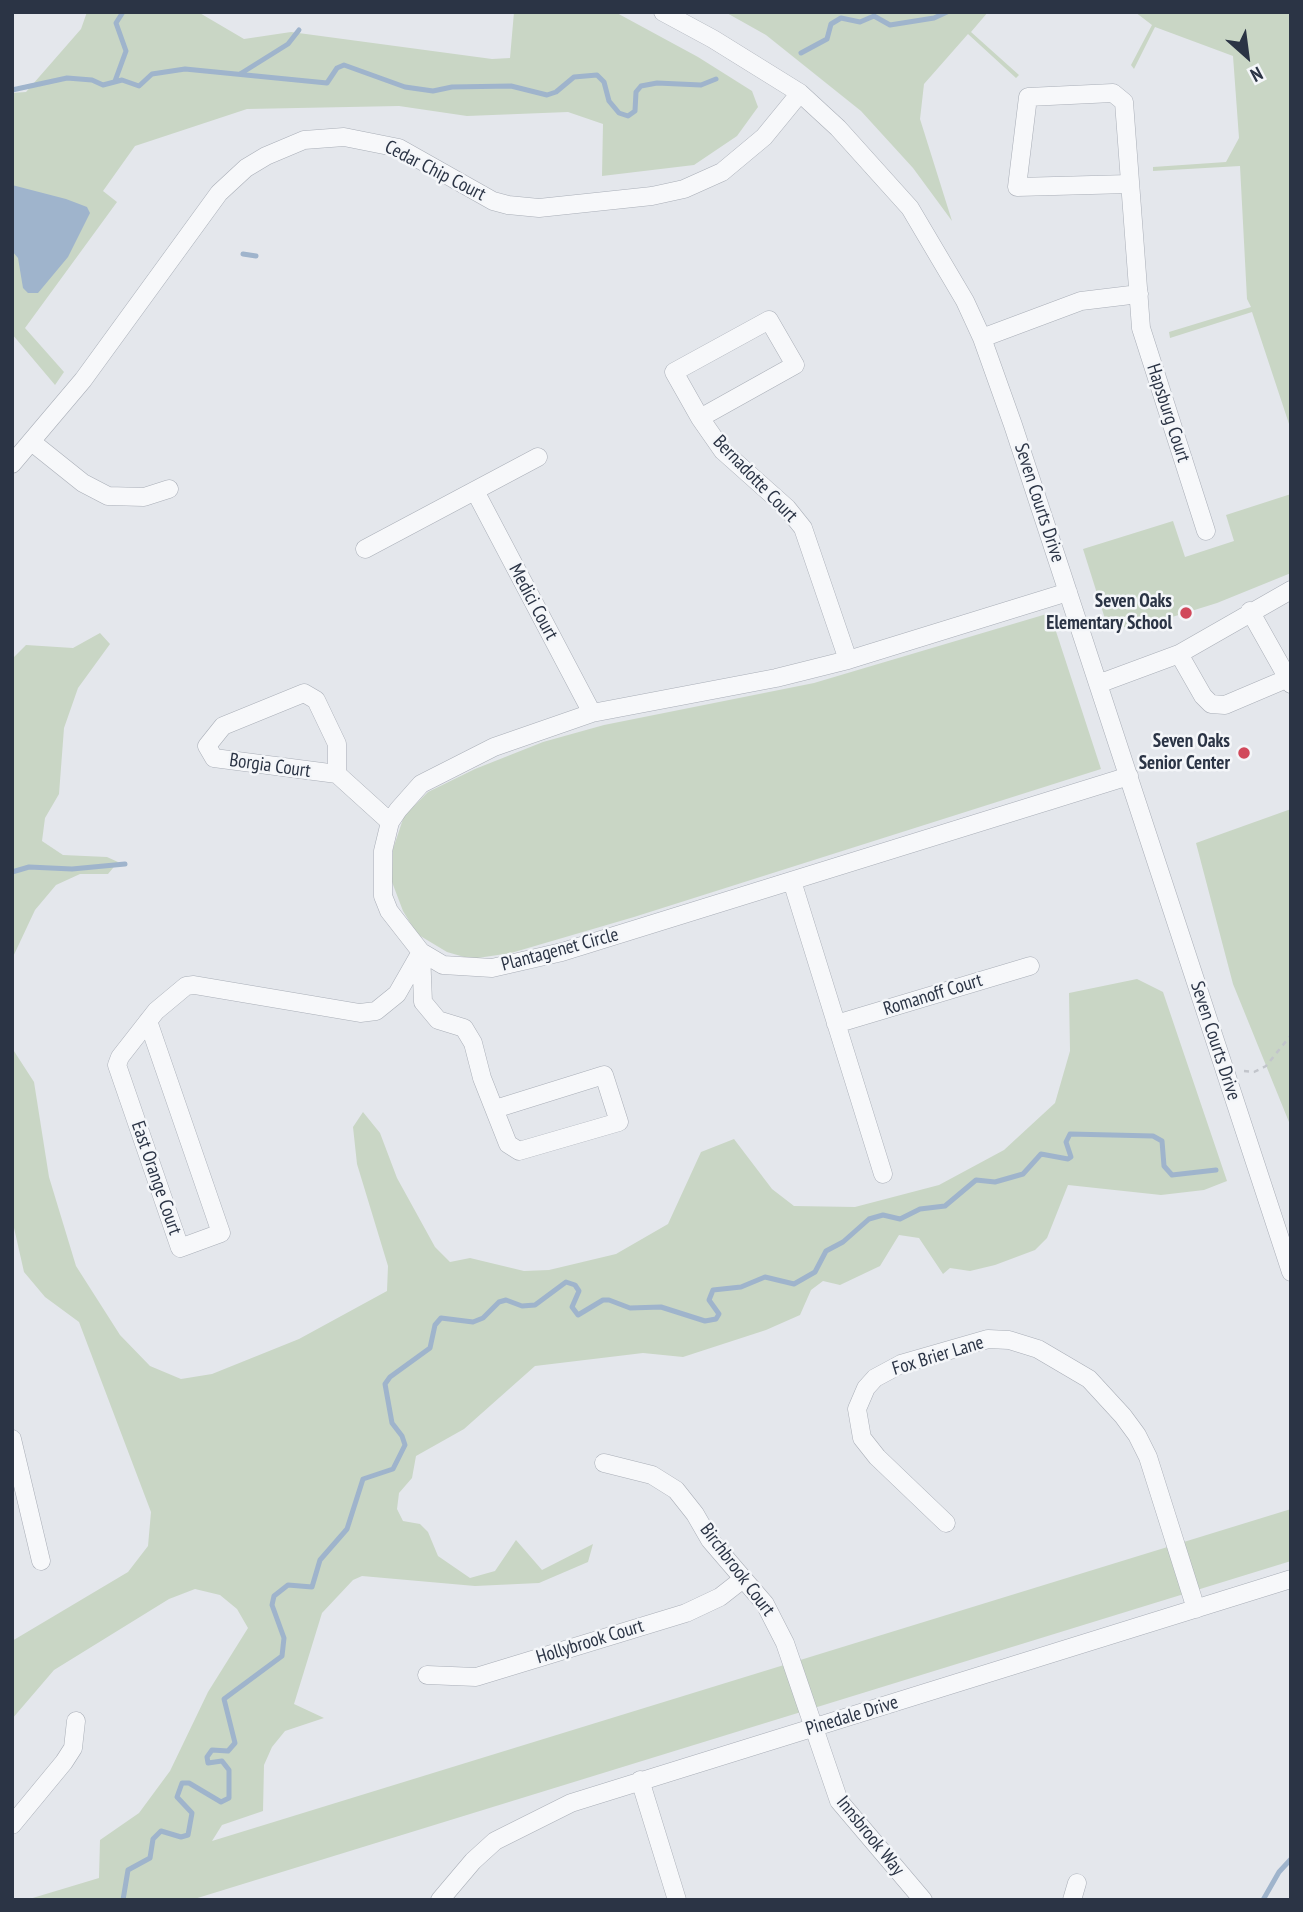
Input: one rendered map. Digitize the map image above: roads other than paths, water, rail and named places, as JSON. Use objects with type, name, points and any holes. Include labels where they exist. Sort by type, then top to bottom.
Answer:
[{"type":"street","name":"Seven Courts Drive","points":[[663,12],[713,39],[800,93],[872,163],[910,208],[934,244],[982,338],[1291,1272]]},
{"type":"street","name":"Cedar Chip Court","points":[[12,464],[33,443],[83,380],[219,193],[246,168],[284,147],[304,140],[344,136],[381,142],[412,155],[493,201],[539,208],[652,196],[702,182],[744,157],[800,93]]},
{"type":"street","name":"Hapsburg Court","points":[[1129,184],[1017,187],[1028,97],[1113,93],[1124,103],[1141,328],[1206,531]]},
{"type":"street","points":[[982,338],[1081,301],[1139,294]]},
{"type":"street","name":"Bernadotte Court","points":[[700,418],[795,365],[769,320],[674,372],[700,418],[723,451],[787,509],[803,528],[848,660]]},
{"type":"street","points":[[33,443],[63,470],[108,496],[144,497],[169,489]]},
{"type":"street","points":[[365,549],[538,457]]},
{"type":"street","name":"Medici Court","points":[[475,491],[592,713]]},
{"type":"street","points":[[1098,684],[1179,654],[1250,611],[1291,590]]},
{"type":"street","name":"Plantagenet Circle","points":[[1068,593],[848,660],[776,678],[592,713],[494,747],[439,773],[407,797],[390,822],[381,867],[383,896],[389,911],[421,952],[443,965],[492,968],[562,953],[1129,776]]},
{"type":"street","points":[[1179,654],[1203,696],[1211,704],[1233,702],[1290,679],[1250,611]]},
{"type":"street","name":"Borgia Court","points":[[337,774],[337,744],[316,700],[304,693],[223,726],[207,746],[214,758],[337,774],[390,822]]},
{"type":"street","points":[[792,881],[883,1174]]},
{"type":"street","points":[[421,952],[423,1002],[438,1020],[464,1028],[473,1043],[495,1109],[508,1144],[519,1151],[619,1122],[604,1075],[495,1109]]},
{"type":"street","name":"East Orange Court","points":[[148,1021],[221,1233],[180,1248],[117,1065],[148,1021],[168,999],[186,986],[194,985],[360,1013],[376,1011],[397,994],[421,952]]},
{"type":"street","name":"Romanoff Court","points":[[836,1024],[1030,965]]},
{"type":"street","name":"Fox Brier Lane","points":[[946,1523],[877,1457],[862,1438],[856,1419],[866,1388],[875,1378],[901,1364],[988,1339],[1009,1340],[1038,1349],[1089,1380],[1124,1416],[1137,1435],[1148,1457],[1196,1609]]},
{"type":"street","points":[[12,1439],[41,1560]]},
{"type":"street","name":"Birchbrook Court","points":[[604,1464],[652,1475],[676,1490],[710,1540],[765,1604],[780,1629],[813,1728]]},
{"type":"street","name":"Pinedale Drive","points":[[440,1900],[452,1883],[495,1841],[571,1803],[1291,1578]]},
{"type":"street","name":"Hollybrook Court","points":[[427,1675],[475,1676],[686,1613],[720,1597],[743,1579]]},
{"type":"street","points":[[12,1825],[73,1748],[76,1721]]},
{"type":"street","name":"Innsbrook Way","points":[[813,1728],[839,1801],[923,1900]]},
{"type":"street","points":[[640,1780],[677,1900]]},
{"type":"water","points":[[12,185],[66,199],[87,207],[90,213],[68,257],[38,293],[28,293],[23,288],[18,258],[12,251]]},
{"type":"waterway","points":[[115,81],[126,51],[116,23],[123,12]]},
{"type":"waterway","points":[[801,53],[827,39],[831,24],[841,18],[860,22],[874,16],[890,25],[934,18],[947,12]]},
{"type":"waterway","points":[[240,74],[288,44],[299,30]]},
{"type":"waterway","points":[[12,90],[67,78],[92,80],[103,85],[122,80],[139,86],[152,74],[185,69],[327,83],[337,68],[344,65],[405,87],[433,91],[452,87],[511,86],[547,95],[556,92],[574,77],[597,75],[604,82],[609,101],[619,113],[628,116],[635,111],[636,92],[641,86],[657,83],[701,85],[716,79]]},
{"type":"waterway","points":[[243,254],[256,256]]},
{"type":"waterway","points":[[12,872],[29,867],[72,869],[125,864]]},
{"type":"waterway","points":[[123,1900],[128,1870],[150,1858],[153,1839],[161,1831],[181,1837],[188,1835],[192,1813],[177,1797],[182,1783],[189,1783],[221,1802],[229,1798],[229,1770],[222,1761],[208,1763],[207,1757],[212,1750],[228,1751],[235,1743],[224,1699],[282,1656],[284,1638],[272,1605],[274,1596],[288,1585],[312,1587],[320,1560],[347,1529],[363,1479],[393,1469],[405,1445],[392,1423],[385,1384],[390,1377],[430,1348],[435,1325],[441,1318],[473,1322],[483,1318],[499,1302],[506,1300],[522,1306],[535,1305],[566,1282],[575,1285],[579,1291],[572,1307],[578,1315],[603,1300],[609,1300],[630,1308],[661,1307],[705,1321],[716,1319],[719,1314],[709,1300],[713,1290],[741,1287],[765,1277],[794,1284],[815,1272],[826,1251],[843,1242],[869,1219],[883,1215],[900,1219],[920,1209],[945,1206],[976,1180],[995,1182],[1023,1174],[1041,1154],[1068,1159],[1071,1157],[1066,1142],[1070,1134],[1153,1136],[1162,1141],[1164,1166],[1172,1175],[1216,1170]]},
{"type":"waterway","points":[[1263,1900],[1279,1872],[1291,1859]]},
{"type":"place","name":"Seven Oaks Elementary School","points":[[1186,613]]},
{"type":"place","name":"Seven Oaks Senior Center","points":[[1244,753]]}]
